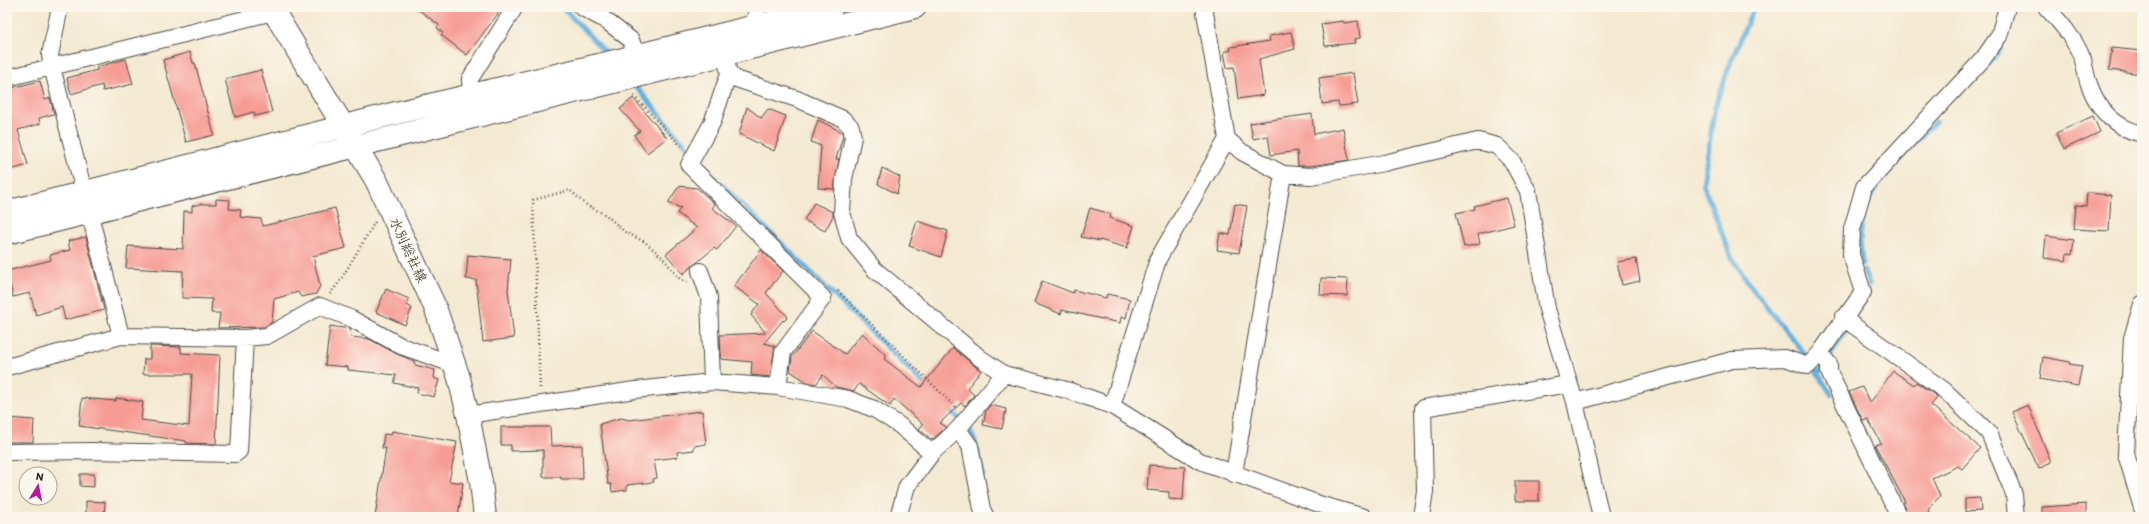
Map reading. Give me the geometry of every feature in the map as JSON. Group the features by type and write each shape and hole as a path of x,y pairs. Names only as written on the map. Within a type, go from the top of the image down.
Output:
{"street":[{"path":"60,7 50,55 52,67 121,336"},
{"path":"471,95 470,79 515,7"},
{"path":"581,7 600,12 631,40 628,72"},
{"path":"778,388 783,352 822,298 689,165 712,123 725,54 756,17 832,7"},
{"path":"7,233 87,202 343,126 471,95 628,72 725,54 915,7"},
{"path":"1204,7 1227,139 1242,152 1283,174 1311,176 1384,163 1478,141 1497,146 1512,161 1528,191 1547,309 1575,402 1601,517"},
{"path":"1575,402 1732,360 1785,358 1808,366 1819,359 1843,318 1863,292 1851,255 1852,229 1864,187 1983,60 1998,36 2007,7"},
{"path":"2046,7 2065,27 2076,46 2082,60 2089,85 2101,111 2129,131 2142,134"},
{"path":"7,78 272,10"},
{"name":"水別総社線","path":"272,10 376,180 435,307 455,365 468,415 481,482 485,517"},
{"path":"725,54 736,79 797,99 843,119 851,127 853,137 844,179 842,212 849,238 874,269 980,358 1004,374 1070,391 1112,406 1200,461 1322,506 1364,517"},
{"path":"7,212 87,202 356,146 628,72"},
{"path":"1112,406 1158,259 1227,139"},
{"path":"1234,474 1283,174"},
{"path":"700,272 709,297 712,382"},
{"path":"2142,304 2132,338 2126,454 2142,508"},
{"path":"7,367 121,336 245,338 267,336 320,306 352,319 401,346 455,365"},
{"path":"1843,318 1944,390 1990,433 2014,494 2016,517"},
{"path":"7,452 92,451 234,454 239,450 245,338"},
{"path":"1819,359 1830,372 1899,517"},
{"path":"898,517 907,486 932,453 962,424 1004,374"},
{"path":"468,415 635,390 712,382 778,388 848,399 874,409 899,425 932,453"},
{"path":"1421,517 1425,491 1423,408 1569,384"},
{"path":"962,424 970,446 982,509 986,517"}],"path":[{"path":"628,72 695,156"},
{"path":"541,404 533,200 570,190 585,204 606,214 625,232 645,242 663,258 679,278 709,297"},
{"path":"320,306 340,281 378,216"}],"building":[{"path":"415,7 503,7 467,55 441,35 443,33 437,28 439,25"},
{"path":"1343,21 1344,23 1358,21 1360,38 1354,39 1355,43 1325,46 1321,24"},
{"path":"1291,32 1295,49 1259,59 1264,95 1238,99 1234,67 1227,68 1224,52 1231,50 1230,47 1270,41 1269,36"},
{"path":"2112,48 2142,51 2142,74 2109,70"},
{"path":"190,52 193,63 195,63 214,135 186,142 163,60"},
{"path":"126,59 133,84 103,91 102,85 71,94 67,78 97,70 97,67"},
{"path":"261,70 272,112 255,116 254,112 235,117 225,79"},
{"path":"1353,73 1358,104 1339,106 1338,102 1322,104 1319,78"},
{"path":"40,81 45,100 50,98 54,114 39,118 40,124 18,130 28,165 7,171 7,89"},
{"path":"633,98 667,138 647,153 634,135 640,131 620,109"},
{"path":"747,107 761,118 768,109 786,116 774,151 739,134"},
{"path":"1312,114 1314,134 1343,128 1349,160 1310,166 1298,166 1297,151 1271,155 1268,136 1253,139 1250,123"},
{"path":"2093,116 2100,132 2064,149 2056,133"},
{"path":"818,120 842,132 843,136 836,159 839,159 834,189 818,188 821,146 811,142"},
{"path":"882,168 900,177 897,194 878,184"},
{"path":"679,186 697,188 715,204 712,208 736,226 717,250 714,248 683,274 666,254 697,228 677,213 681,208 668,203"},
{"path":"2087,193 2111,195 2109,231 2074,229 2076,205 2086,206"},
{"path":"1507,198 1514,225 1478,234 1480,244 1464,247 1456,213 1475,209 1474,206"},
{"path":"216,199 230,200 229,209 241,210 240,217 261,219 263,226 335,208 346,248 313,256 320,286 316,294 301,297 298,292 274,299 272,322 264,327 218,328 220,313 211,313 212,299 182,298 183,271 126,268 128,246 183,249 184,211 192,212 192,206 200,204 216,204"},
{"path":"814,203 833,212 833,216 825,231 804,220"},
{"path":"1235,204 1247,206 1239,253 1217,250 1220,233 1230,235"},
{"path":"1090,208 1111,214 1110,218 1134,226 1127,248 1100,240 1081,237"},
{"path":"917,221 948,231 941,257 909,246"},
{"path":"2046,236 2074,240 2072,255 2067,254 2066,261 2044,258"},
{"path":"86,237 104,310 65,320 62,307 36,315 30,293 13,297 7,271 51,260 50,255 70,250 68,241"},
{"path":"761,250 783,271 766,293 788,317 784,321 783,320 764,343 775,346 770,377 751,375 752,362 721,359 720,335 766,333 751,315 759,304 734,286"},
{"path":"468,255 511,259 508,290 514,338 483,342 476,280 466,279"},
{"path":"1636,259 1640,281 1622,285 1617,262"},
{"path":"1321,278 1348,279 1347,296 1320,295"},
{"path":"1042,281 1073,293 1074,290 1106,298 1107,294 1130,299 1126,318 1121,317 1120,323 1062,310 1061,314 1034,303"},
{"path":"386,289 409,299 407,305 412,308 405,325 376,312"},
{"path":"330,326 350,329 351,337 369,339 414,361 415,365 435,370 434,378 439,380 434,397 417,393 418,388 394,383 396,375 348,370 348,367 325,365"},
{"path":"812,331 845,354 862,333 887,356 884,359 921,387 953,348 981,371 967,388 974,395 965,406 961,403 940,423 947,427 932,440 919,429 923,424 894,399 890,406 859,384 854,391 836,387 823,375 816,384 807,382 790,371 792,357"},
{"path":"150,346 181,347 181,353 220,355 216,444 186,443 186,441 79,426 82,398 116,401 116,398 143,402 141,420 189,426 192,374 143,374 144,359 150,359"},
{"path":"2043,357 2082,366 2078,386 2040,379"},
{"path":"1893,371 1914,385 1916,382 1938,397 1931,405 1980,448 1962,469 1958,466 1932,478 1940,496 1928,510 1932,517 1908,517 1903,503 1905,502 1875,445 1881,443 1868,419 1863,421 1849,392 1862,387 1870,403"},
{"path":"990,405 1006,409 1002,429 983,425 986,410"},
{"path":"2028,405 2051,462 2039,469 2012,412"},
{"path":"702,411 706,444 694,446 694,450 677,452 678,457 654,460 657,478 653,479 654,482 627,485 627,490 612,492 611,484 608,484 600,424 621,418 629,420"},
{"path":"7,418 34,420 33,442 7,442"},
{"path":"501,427 550,427 551,446 582,445 583,479 543,477 543,450 511,451 511,445 501,445"},
{"path":"392,431 457,442 449,481 463,483 458,517 375,517 386,448 382,448 384,434 391,435"},
{"path":"1149,465 1185,467 1183,500 1169,499 1169,492 1147,490"},
{"path":"80,474 94,474 94,487 80,486"},
{"path":"1515,481 1539,481 1539,501 1515,501"},
{"path":"1980,498 1981,511 1965,512 1965,499"},
{"path":"86,501 105,502 104,517 86,517"},
{"path":"2086,504 2086,517 2042,517 2042,507"}],"waterway":[{"path":"562,7 610,57"},
{"path":"1754,7 1730,64 1715,107 1703,184 1731,257 1755,292 1807,357 1831,394"},
{"path":"1988,64 2001,50"},
{"path":"632,82 707,170 928,388"},
{"path":"1867,205 1888,172 1935,122"},
{"path":"1862,218 1860,240 1862,264"},
{"path":"1864,271 1869,285"},
{"path":"1818,374 1845,333"},
{"path":"948,408 969,428 976,444"},
{"path":"978,451 983,475"}]}
